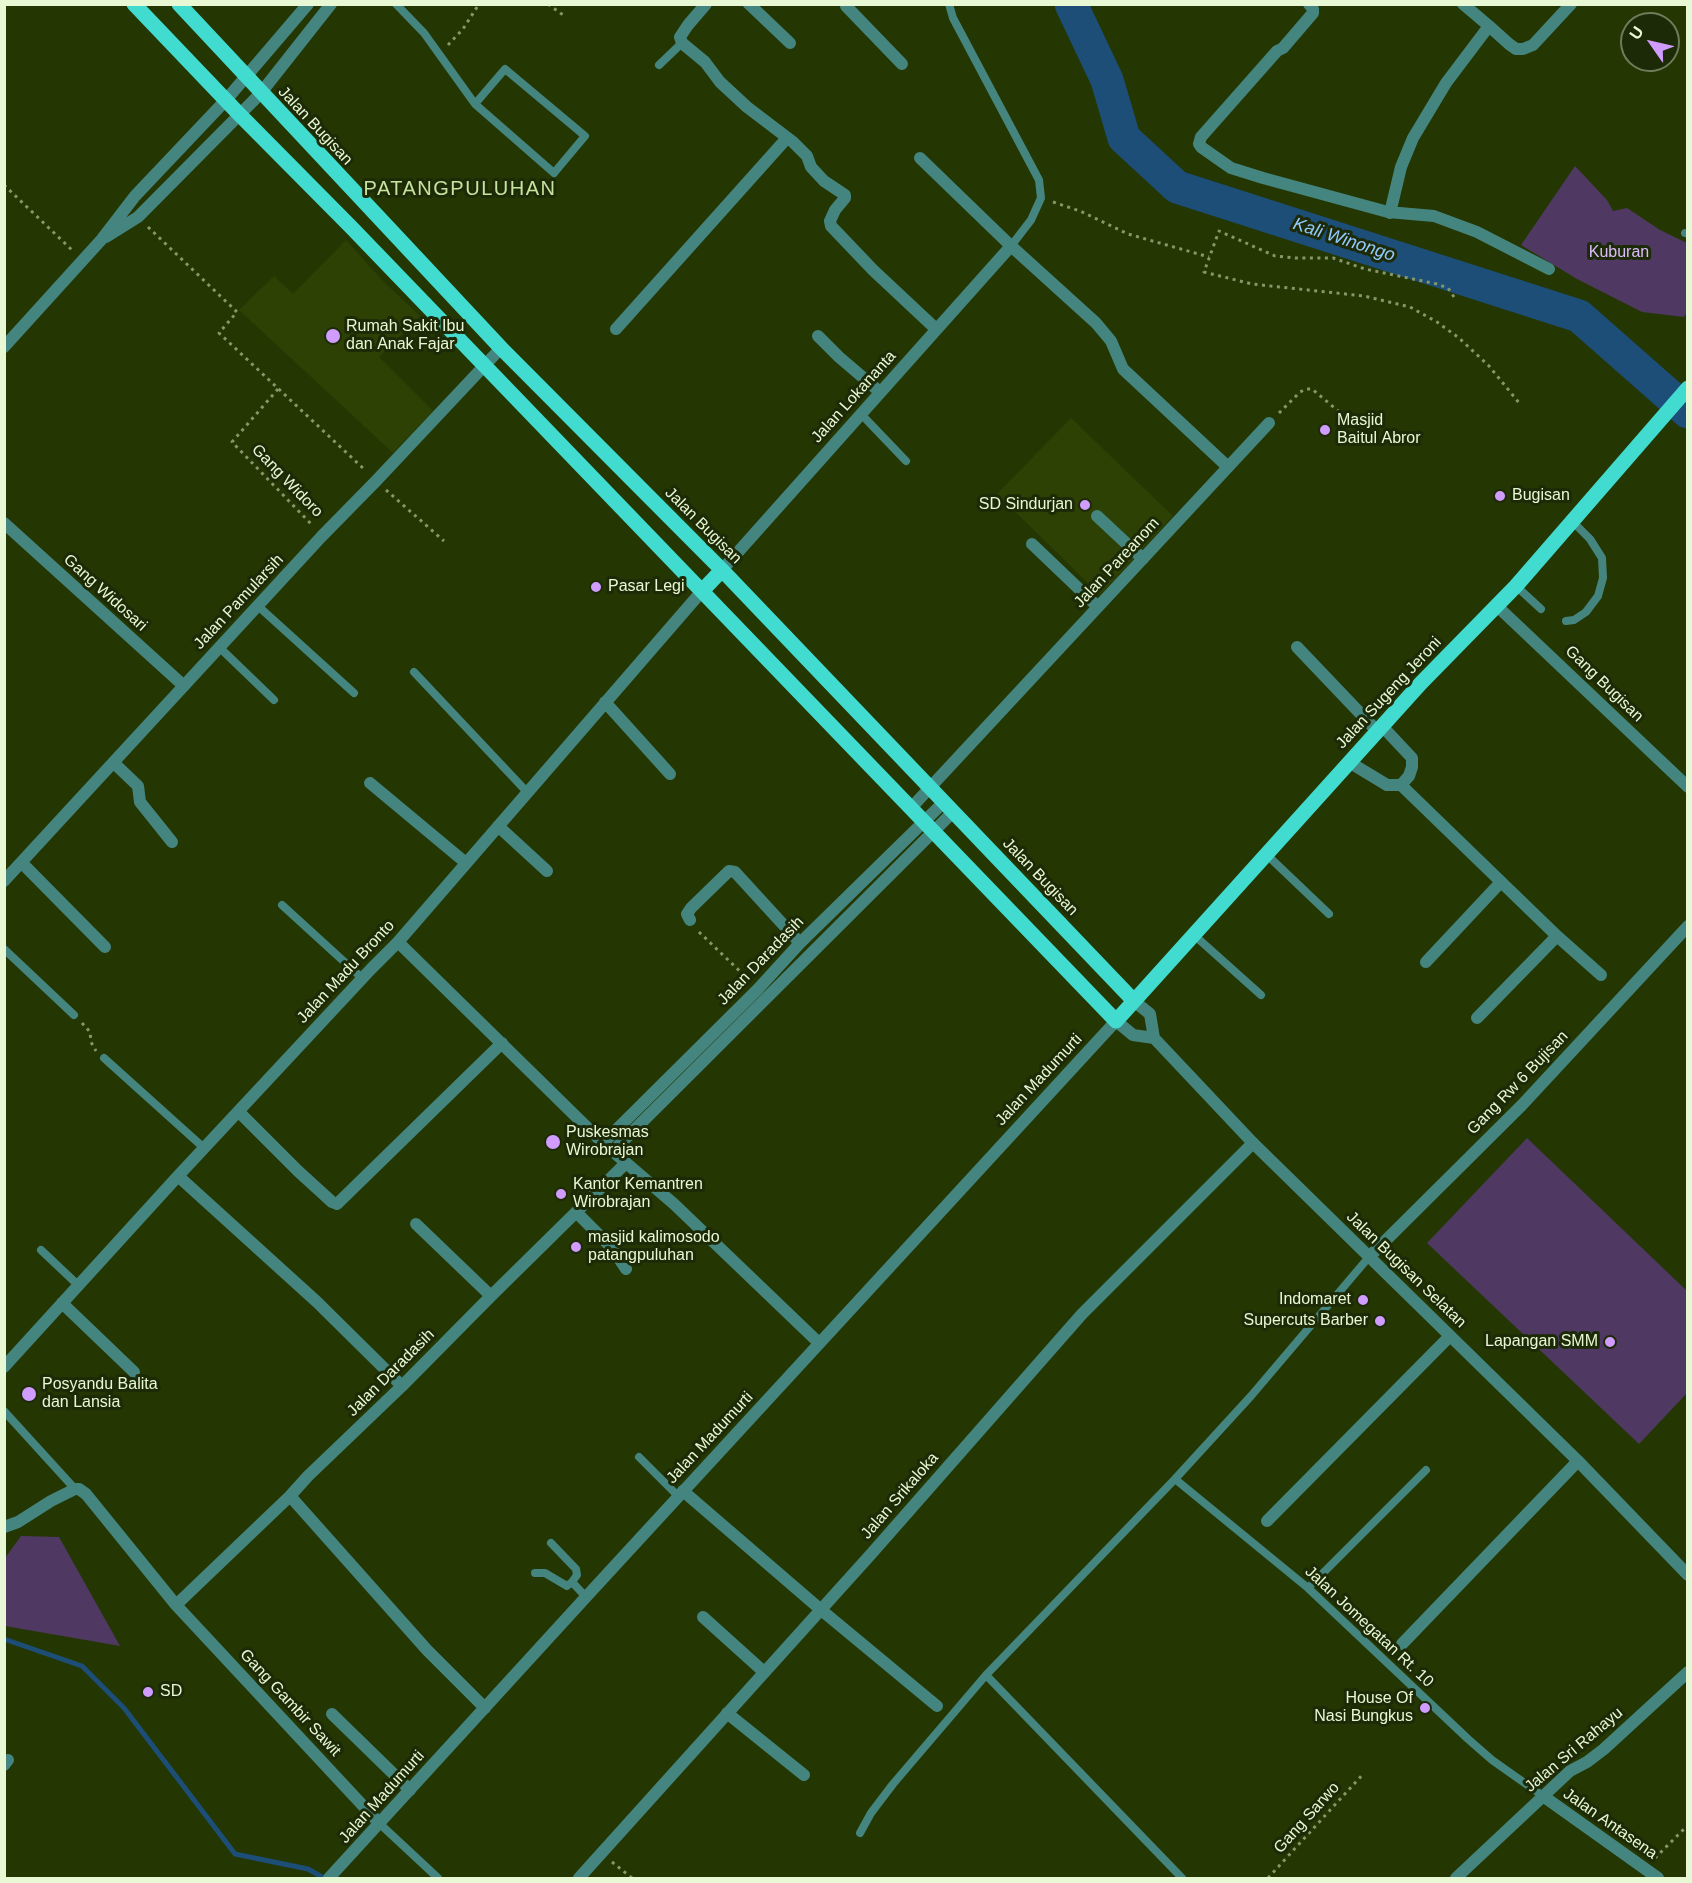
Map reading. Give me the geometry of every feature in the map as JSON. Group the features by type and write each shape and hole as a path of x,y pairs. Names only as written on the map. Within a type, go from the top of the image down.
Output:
{"main road":[{"path":"134,4 1116,1021"},
{"name":"Jalan Bugisan","path":"179,4 247,76 260,94 501,348 722,570 1134,1001"},
{"name":"Jalan Sugeng Jeroni","path":"1116,1021 1379,728 1516,586 1688,387"},
{"path":"702,591 722,570"}],"street":[{"path":"4,347 102,239 135,196 226,100 308,4"},
{"path":"102,239 138,217 260,94 331,4"},
{"path":"706,4 680,37 682,43 705,62 720,82 747,107 807,156 811,166 824,181 844,195 845,198 830,221 831,226 873,270 936,329"},
{"path":"749,4 790,43"},
{"path":"1309,4 1313,13 1201,137 1199,144 1231,168 1390,213 1434,216 1476,232 1549,269"},
{"path":"1463,4 1516,49 1533,45 1571,4"},
{"path":"846,5 902,64"},
{"path":"1390,213 1401,167 1413,138 1446,83 1489,26"},
{"path":"616,329 787,138"},
{"path":"920,158 1011,246 1096,323 1111,341 1123,369 1228,468"},
{"name":"Jalan Lokananta","path":"722,570 1011,246"},
{"path":"818,336 880,392"},
{"name":"Jalan Pamularsih","path":"4,881 115,764 322,536 501,348"},
{"name":"Jalan Pareanom","path":"911,808 1269,423"},
{"path":"1097,516 1143,559"},
{"name":"Gang Widosari","path":"4,523 184,686"},
{"path":"1032,544 1098,607"},
{"name":"Jalan Madu Bronto","path":"4,1367 178,1176 398,942 702,591"},
{"name":"Gang Bugisan","path":"1497,606 1688,787"},
{"path":"1297,647 1412,758 1412,767 1409,776 1401,784 1387,785 1349,762"},
{"path":"605,702 670,774"},
{"path":"115,764 138,786 140,802 172,842"},
{"path":"370,783 466,863"},
{"path":"1401,784 1557,936 1601,975"},
{"name":"Jalan Daradasih","path":"608,1147 800,944 948,807"},
{"path":"498,826 547,871"},
{"name":"Jalan Daradasih","path":"608,1147 928,826"},
{"path":"22,863 105,947"},
{"path":"690,921 687,914 691,908 729,872 735,872 800,944"},
{"path":"1426,962 1501,882"},
{"name":"Gang Rw 6 Bujisan","path":"1369,1257 1522,1105 1688,926"},
{"path":"1477,1018 1557,936"},
{"path":"398,942 608,1147 674,1204 819,1344"},
{"name":"Jalan Bugisan Selatan","path":"1134,1001 1150,1014 1154,1038 1253,1143 1578,1461 1688,1575"},
{"name":"Jalan Bugisan Selatan","path":"1116,1021 1133,1035 1154,1038"},
{"name":"Jalan Madumurti","path":"329,1878 1116,1021"},
{"path":"239,1112 297,1171 337,1204 502,1043"},
{"name":"Jalan Srikaloka","path":"579,1878 872,1553 1082,1314 1253,1143"},
{"name":"Jalan Daradasih","path":"176,1605 402,1386 626,1163"},
{"path":"178,1176 317,1302 402,1386"},
{"path":"576,1212 612,1248 626,1269"},
{"path":"416,1224 491,1296"},
{"path":"62,1303 134,1372"},
{"path":"1267,1521 1450,1336"},
{"path":"1402,1644 1578,1461"},
{"path":"4,1527 18,1522 75,1489"},
{"name":"Gang Gambir Sawit","path":"75,1489 87,1494 176,1605 380,1824"},
{"path":"681,1493 937,1706"},
{"path":"290,1496 427,1650 485,1708"},
{"path":"702,1617 764,1672"},
{"name":"Jalan Sri Rahayu","path":"1456,1878 1570,1771 1604,1749 1688,1672"},
{"path":"727,1713 804,1775"},
{"path":"332,1714 410,1790"},
{"name":"Jalan Antasena","path":"1543,1796 1658,1878"}],"lane":[{"path":"396,4 424,33 475,104 554,173 585,135 505,69 475,104"},
{"path":"949,4 953,18 1039,180 1041,198 1030,220 1011,246"},
{"path":"659,65 682,43"},
{"path":"861,414 906,461"},
{"path":"1566,621 1574,620 1586,612 1598,596 1603,578 1602,558 1590,539 1571,520"},
{"path":"1516,586 1541,609"},
{"path":"258,606 354,693"},
{"path":"219,647 274,700"},
{"path":"414,672 527,792"},
{"path":"1266,854 1329,914"},
{"path":"282,905 362,978"},
{"path":"1194,936 1261,995"},
{"path":"4,949 74,1015"},
{"path":"104,1058 204,1148"},
{"path":"41,1250 78,1285"},
{"path":"860,1833 871,1813 893,1784 986,1675 1175,1479 1251,1395 1369,1257"},
{"path":"4,1411 75,1489"},
{"path":"639,1457 681,1493"},
{"path":"1308,1588 1426,1470"},
{"name":"Jalan Jomegatan Rt. 10","path":"1175,1479 1308,1588 1492,1760 1543,1796"},
{"path":"536,1573 545,1573 567,1587 577,1575 576,1569 551,1543"},
{"path":"572,1582 586,1597"},
{"path":"986,1675 1182,1878"},
{"path":"380,1824 438,1878"}],"path":[{"path":"440,56 463,29 479,4"},
{"path":"548,4 562,15"},
{"path":"4,185 83,260"},
{"path":"1041,198 1080,211 1128,234 1209,257"},
{"path":"138,217 237,312 219,333 376,481 444,541"},
{"path":"1454,297 1448,288 1437,284 1365,269 1333,258 1275,256 1219,231 1204,272 1252,284 1364,296 1410,307 1459,338 1489,366 1520,404"},
{"name":"Gang Widoro","path":"279,389 232,442 322,536"},
{"path":"1269,423 1300,392 1312,389 1355,425"},
{"path":"690,921 758,989"},
{"path":"74,1015 90,1032 93,1049 104,1058"},
{"name":"Gang Sarwo","path":"1268,1878 1364,1773"},
{"path":"1645,1868 1688,1825"},
{"path":"602,1853 632,1878"}],"shaded area":[{"name":"Rumah Sakit Ibu dan Anak Fajar","path":"346,240 382,280 420,316 379,357 433,411 393,453 239,310 274,276 293,294"},
{"name":"SD Sindurjan","path":"1071,418 1173,516 1100,595 997,494"}],"green space":[{"name":"Kuburan","path":"1575,166 1607,200 1613,211 1627,208 1660,230 1687,243 1687,312 1684,317 1642,312 1577,279 1521,245"},
{"name":"Lapangan SMM","path":"1527,1138 1687,1291 1687,1393 1639,1444 1427,1243"},
{"path":"21,1536 59,1537 120,1646 5,1626 5,1558"}],"waterway":[{"name":"Kali Winongo","path":"1071,4 1107,80 1124,138 1177,187 1579,316 1688,412"},
{"path":"4,1639 82,1666 124,1708 235,1854 308,1869 324,1878"}],"place":[{"name":"Rumah Sakit Ibu dan Anak Fajar","path":"333,336"},
{"name":"Masjid Baitul Abror","path":"1325,430"},
{"name":"Bugisan","path":"1500,496"},
{"name":"SD Sindurjan","path":"1085,505"},
{"name":"Pasar Legi","path":"596,587"},
{"name":"Puskesmas Wirobrajan","path":"553,1142"},
{"name":"Kantor Kemantren Wirobrajan","path":"561,1194"},
{"name":"masjid kalimosodo patangpuluhan","path":"576,1247"},
{"name":"Indomaret","path":"1363,1300"},
{"name":"Supercuts Barber","path":"1380,1321"},
{"name":"Lapangan SMM","path":"1610,1342"},
{"name":"Posyandu Balita dan Lansia","path":"29,1394"},
{"name":"SD","path":"148,1692"},
{"name":"House Of Nasi Bungkus","path":"1425,1708"}],"district":[{"name":"PATANGPULUHAN","path":"460,189"}]}
